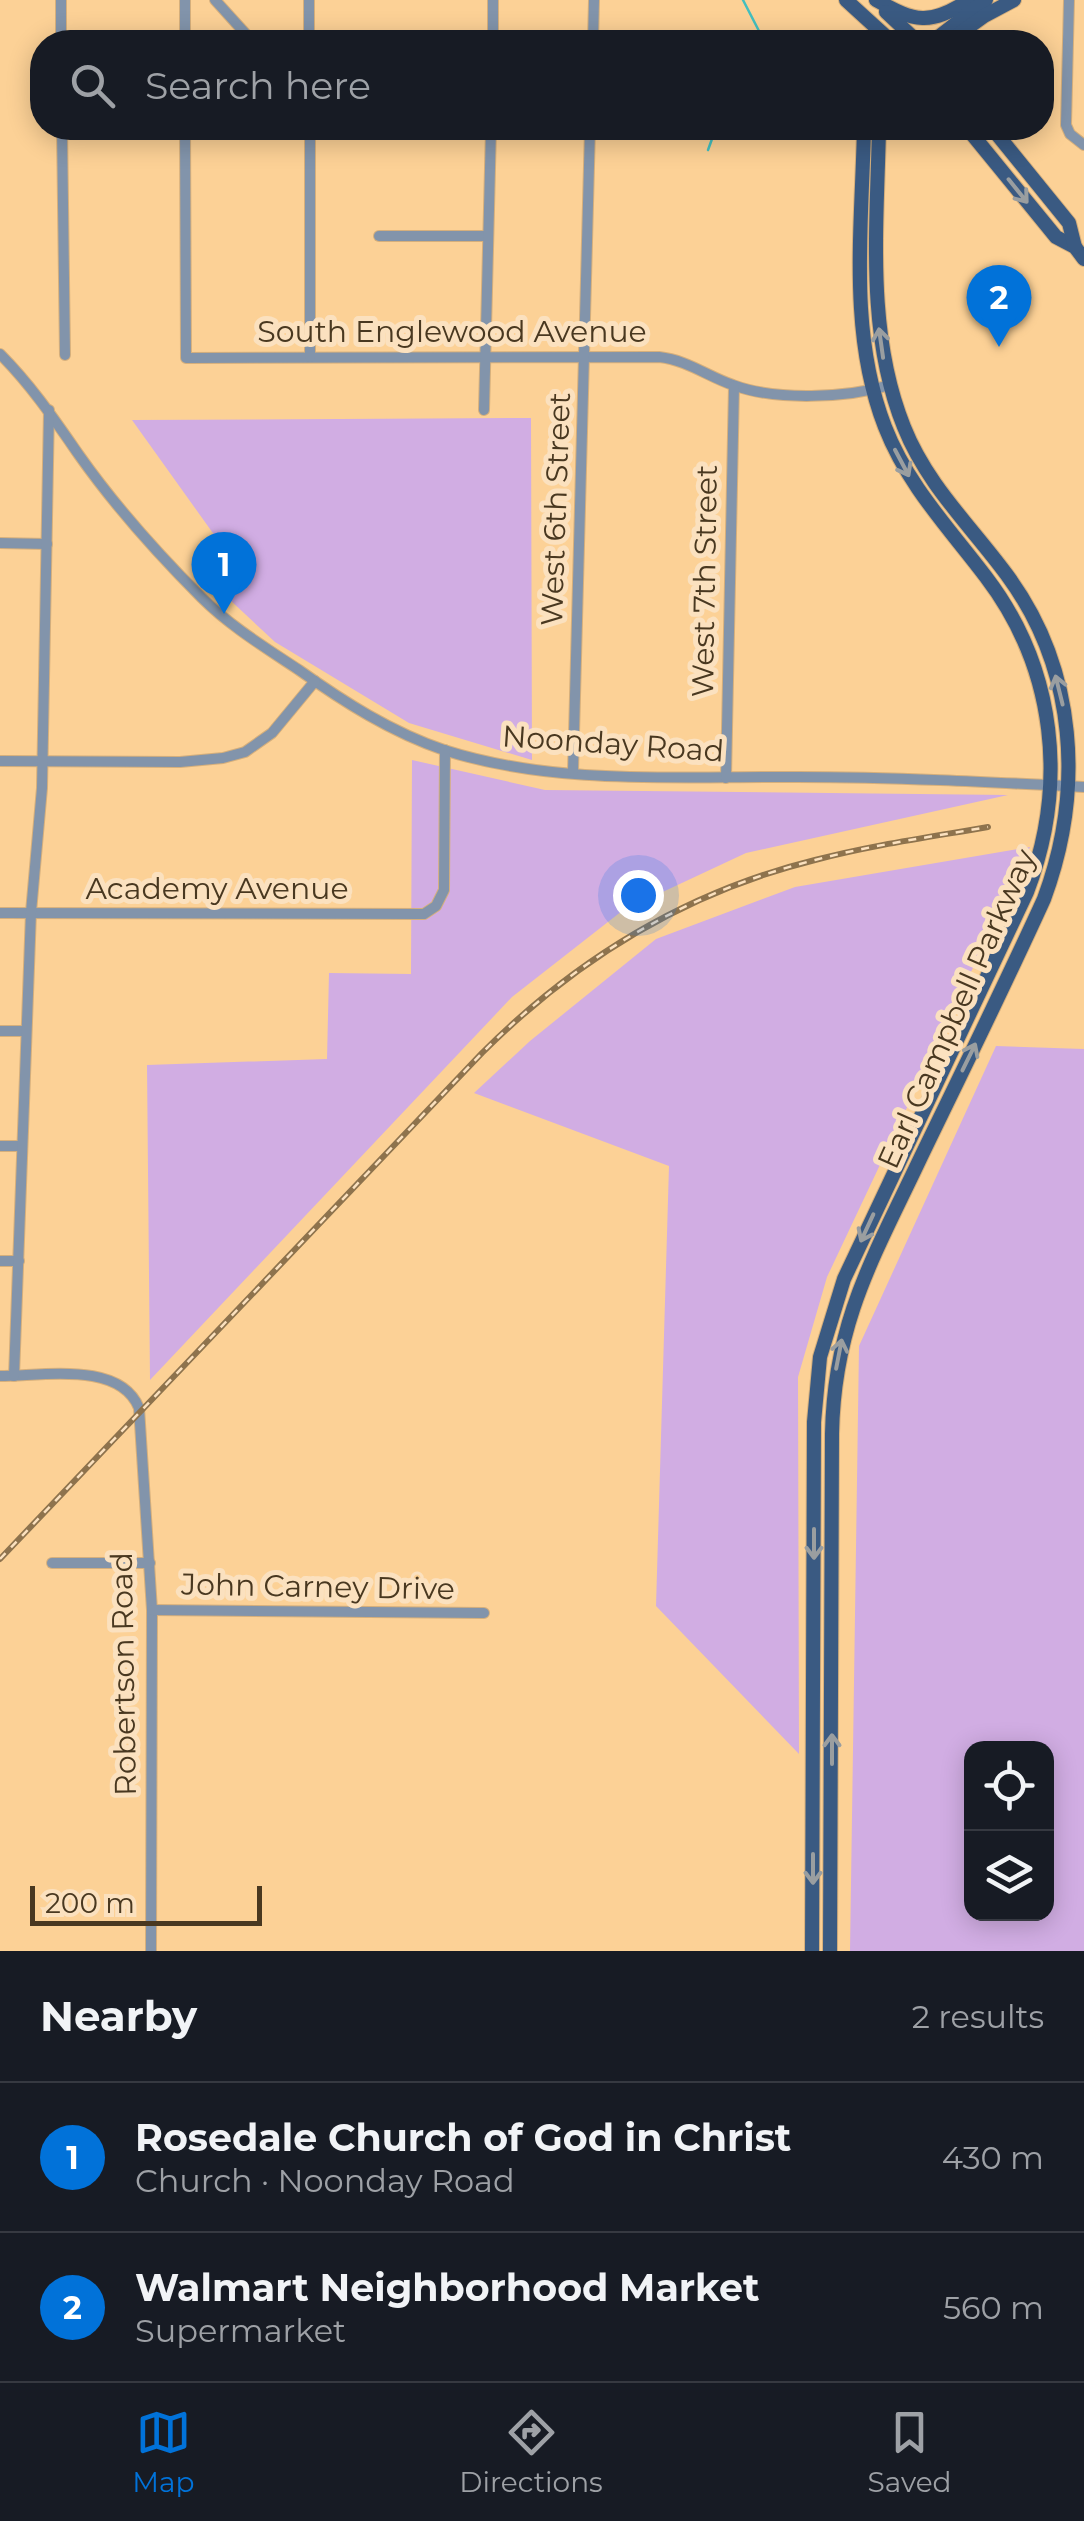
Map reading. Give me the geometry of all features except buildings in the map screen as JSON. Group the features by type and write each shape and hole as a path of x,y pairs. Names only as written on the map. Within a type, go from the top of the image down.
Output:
{"main road":[{"path":"874,0 912,18 930,19 968,0"},
{"path":"874,0 905,30"},
{"path":"947,30 986,0"},
{"path":"970,30 1014,0"},
{"path":"852,4 870,30"},
{"path":"852,4 879,30"},
{"name":"Earl Campbell Parkway","path":"830,1951 832,1396 842,1339 858,1291 1044,899 1077,786 1051,661 1023,598 930,478 908,436 890,386 881,346 878,223 865,140"},
{"name":"Earl Campbell Parkway","path":"812,1951 815,1394 824,1338 844,1279 1027,892 1042,849 1052,785 1048,719 1036,671 1012,617 982,572 918,492 891,442 872,391 863,343 861,244 878,140"},
{"path":"977,140 1056,237 1080,253"},
{"path":"1002,140 1069,223 1080,253"},
{"path":"862,224 878,223"},
{"path":"861,244 878,245"},
{"path":"860,299 878,299"},
{"path":"982,572 995,560"},
{"path":"815,1394 832,1396"}],"street":[{"path":"61,0 61,30"},
{"path":"185,0 185,30"},
{"path":"215,0 242,30"},
{"path":"309,0 309,30"},
{"path":"493,0 493,30"},
{"path":"593,30 594,0"},
{"path":"1069,0 1066,125 1084,146"},
{"path":"62,140 65,355"},
{"name":"South Englewood Avenue","path":"185,140 186,358 586,356 675,360 734,386 767,393 848,395 890,386"},
{"path":"310,140 310,357"},
{"path":"484,410 491,140"},
{"name":"West 6th Street","path":"574,772 590,140"},
{"path":"380,236 488,236"},
{"name":"Noonday Road","path":"0,354 49,409 80,456 169,565 235,626 376,720 445,750 533,770 1077,786"},
{"name":"West 7th Street","path":"726,778 734,386"},
{"path":"0,1376 14,1376 30,912 43,760 49,409"},
{"path":"0,543 47,544"},
{"path":"0,760 201,761 246,752 288,717 315,682"},
{"name":"Academy Avenue","path":"0,912 416,915 432,910 444,890 446,868 445,750"},
{"path":"0,1031 25,1031"},
{"path":"0,1146 21,1146"},
{"path":"0,1260 19,1261"},
{"name":"Robertson Road","path":"14,1376 104,1377 122,1384 134,1397 140,1412 152,1610 151,1951"},
{"path":"52,1563 150,1563"},
{"name":"John Carney Drive","path":"152,1610 484,1613"}],"shaded area":[{"path":"531,418 532,760 409,723 275,642 199,571 225,550 132,420"},
{"path":"412,760 545,790 1008,795 746,853 622,911 512,997 150,1380 147,1065 327,1059 329,973 411,974"},
{"path":"1030,847 827,1277 798,1377 799,1754 656,1606 669,1166 474,1093 530,1041 656,939 795,887"},
{"path":"996,1046 1084,1049 1084,1951 850,1951 859,1346"}],"waterway":[{"path":"743,0 758,30"},
{"path":"708,150 712,140"}],"railway":[{"path":"0,1559 482,1053 518,1019 595,959 678,910 768,874 836,855 988,827"}],"place":[{"name":"Walmart Neighborhood Market","path":"999,347"},
{"name":"Rosedale Church of God in Christ","path":"224,614"}]}
